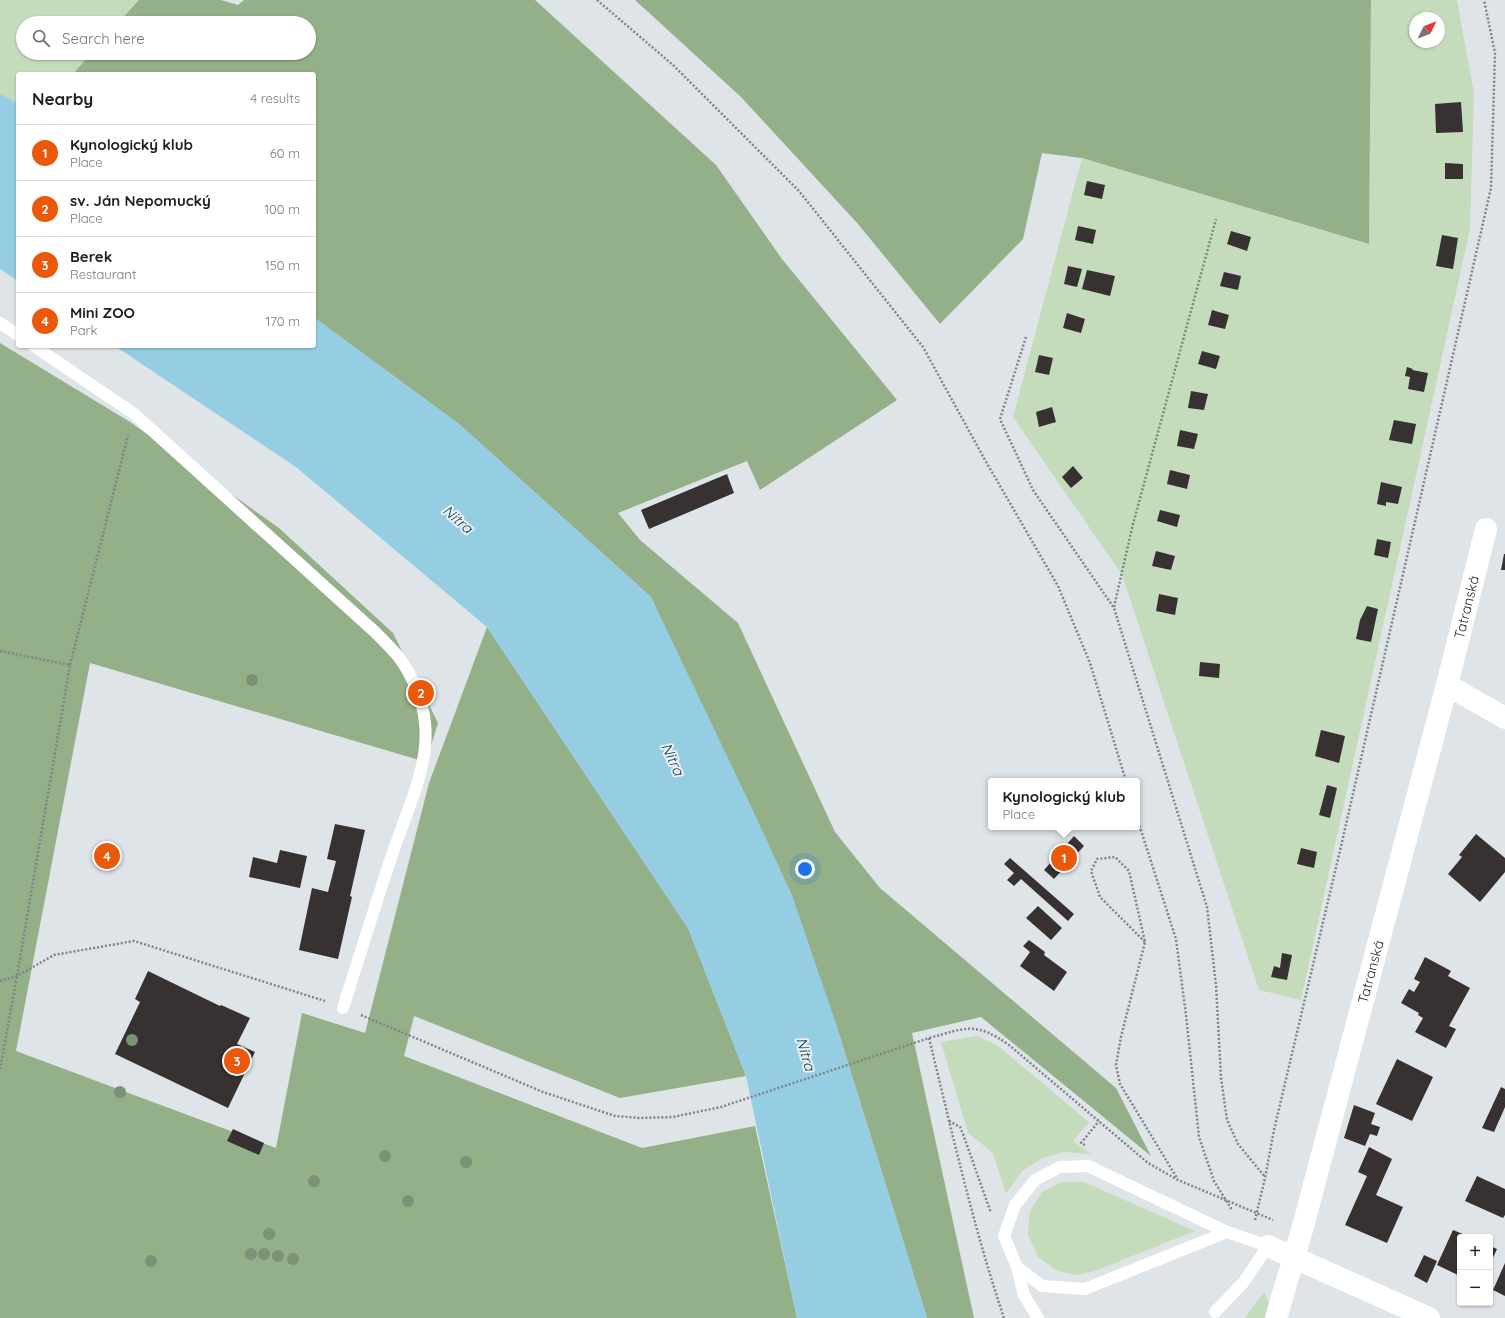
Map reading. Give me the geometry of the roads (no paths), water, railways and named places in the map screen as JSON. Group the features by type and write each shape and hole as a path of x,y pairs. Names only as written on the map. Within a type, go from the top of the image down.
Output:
{"street":[{"name":"Tatranská","path":"1276,1318 1302,1230 1486,529"},
{"path":"1446,685 1505,718"},
{"path":"1259,1243 1429,1318"}],"lane":[{"path":"0,323 16,334"},
{"path":"37,348 133,413 375,632 398,656 410,676 421,702 425,724 424,753 415,792 393,853 343,1008"},
{"path":"1038,1318 1024,1295 1018,1267 1004,1236 1015,1205 1035,1180 1060,1167 1088,1166 1227,1232 1259,1243 1243,1283 1215,1312"},
{"path":"1018,1267 1042,1286 1085,1290 1227,1232"}],"water":[{"path":"0,94 16,102 16,280 0,269"},
{"name":"Nitra","path":"316,318 459,424 651,597 792,895 835,1021 927,1318 797,1318 746,1076 688,928 487,627 296,467 118,348 316,348"}],"place":[{"name":"sv. Ján Nepomucký","path":"421,693"},
{"name":"Mini ZOO","path":"107,856"},
{"name":"Kynologický klub","path":"1064,858"},
{"name":"Berek","path":"237,1061"}]}
